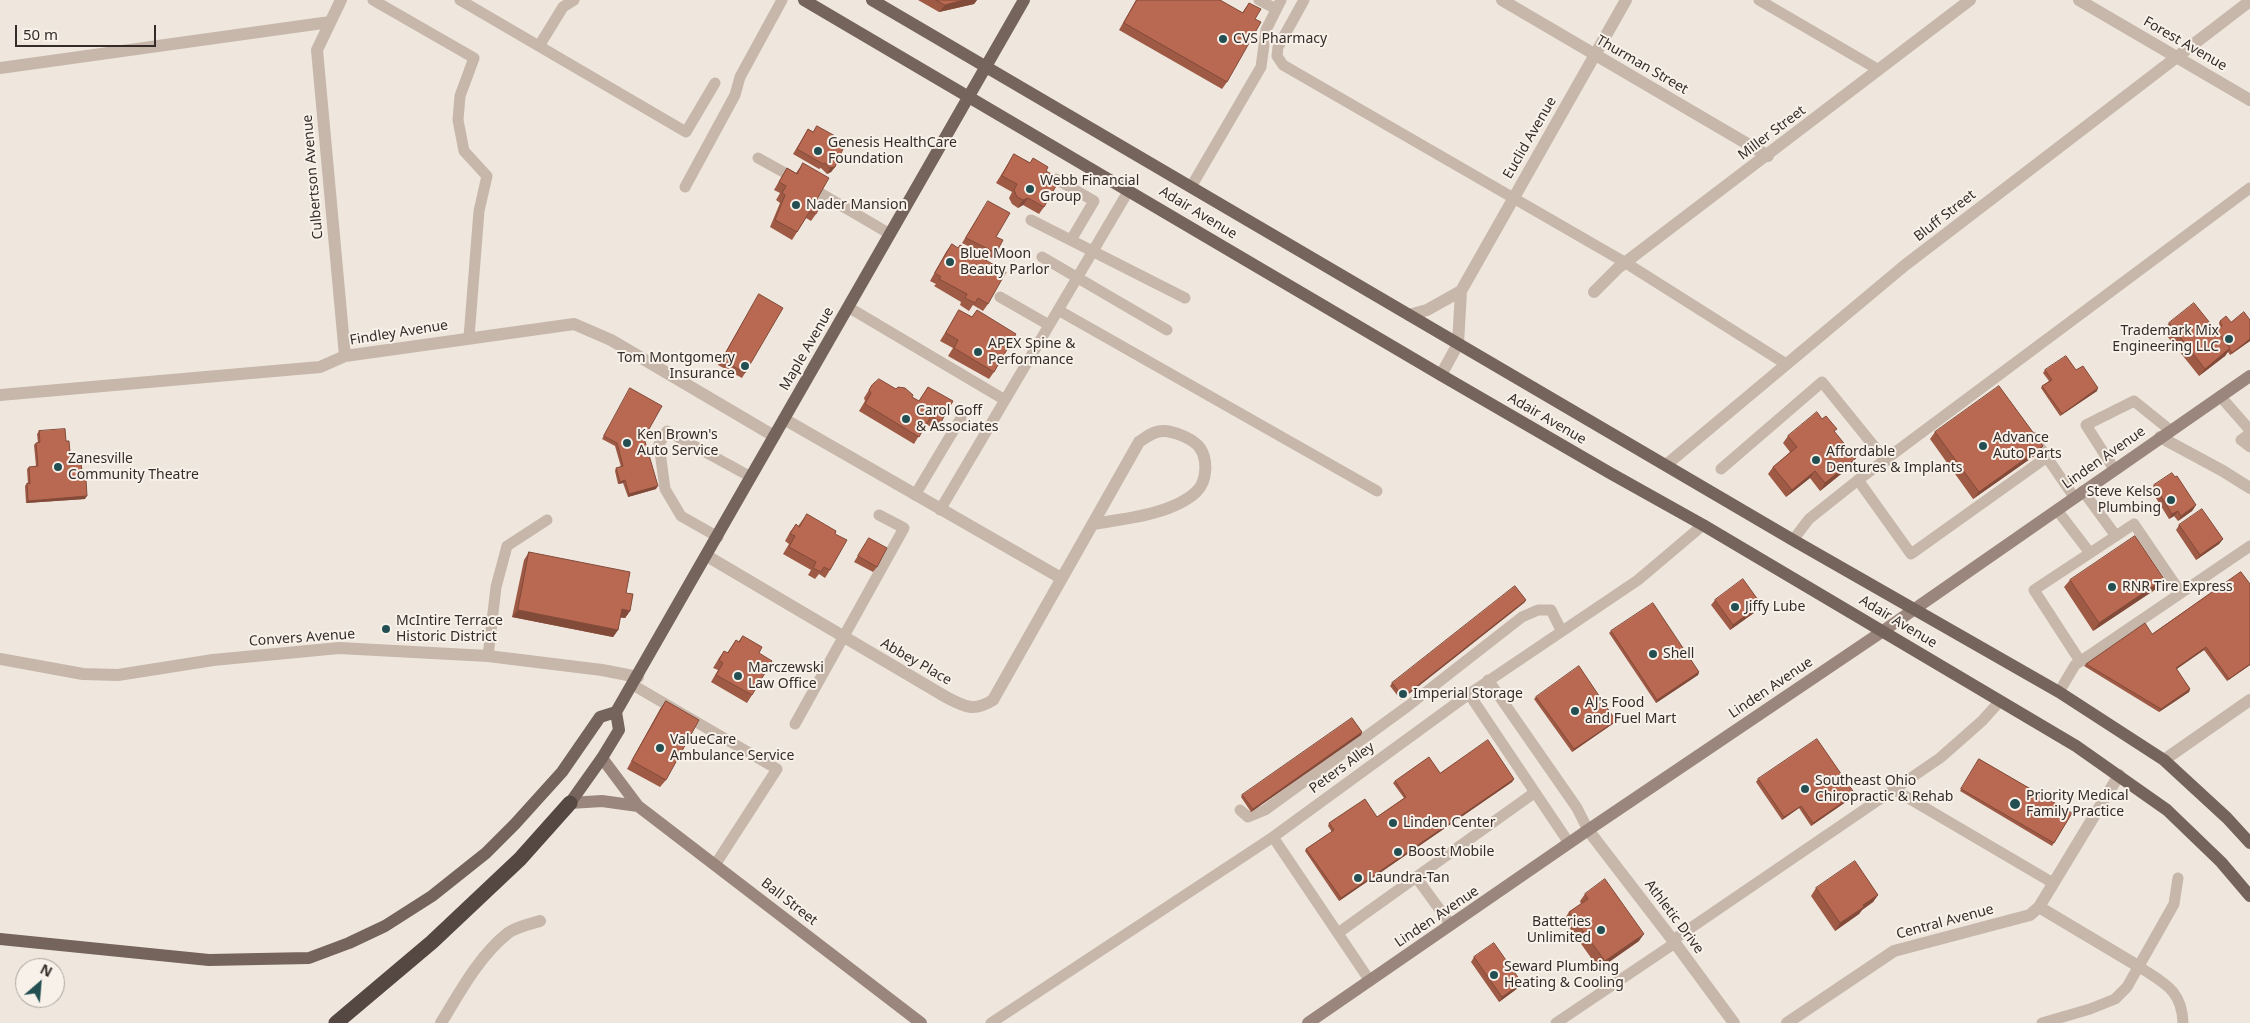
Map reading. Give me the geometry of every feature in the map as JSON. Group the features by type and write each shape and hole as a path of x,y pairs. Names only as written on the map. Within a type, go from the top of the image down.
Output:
{"highway":[{"path":"336,1023 432,942 520,859 570,803"}],"main road":[{"name":"Adair Avenue","path":"804,0 1440,375 1703,525 2076,746 2167,810 2221,862 2250,896"},
{"name":"Adair Avenue","path":"872,0 1793,540 2059,692 2164,760 2227,818 2250,843"},
{"name":"Maple Avenue","path":"616,712 1024,0"},
{"path":"0,939 209,960 309,958 349,944 385,926 432,896 486,853 516,824 562,772 600,717 616,712 619,730 570,803"}],"street":[{"name":"Culbertson Avenue","path":"342,0 317,50 346,356"},
{"name":"Thurman Street","path":"1502,0 1768,156"},
{"name":"Euclid Avenue","path":"1440,375 1458,344 1461,291 1626,0"},
{"name":"Miller Street","path":"1594,292 1626,263 1970,0"},
{"name":"Forest Avenue","path":"2079,0 2250,100"},
{"name":"Bluff Street","path":"1666,465 1904,266 2250,1"},
{"path":"0,68 330,22"},
{"path":"1409,315 1427,310 1461,291"},
{"name":"Findley Avenue","path":"0,395 320,367 346,356 574,324 611,340 774,436"},
{"name":"Linden Avenue","path":"1308,1023 1588,830 1883,631 2250,376"},
{"path":"784,419 1061,578"},
{"name":"Abbey Place","path":"707,556 966,707 983,707 994,700 1139,442 1150,434 1164,431 1183,436 1200,448 1204,459 1206,476 1198,490 1182,501 1148,514 1093,524"},
{"path":"2165,434 2250,488"},
{"name":"Convers Avenue","path":"0,659 83,674 118,675 213,660 339,648 488,656 635,681"},
{"path":"2164,760 2250,700"},
{"name":"Ball Street","path":"602,758 638,806 921,1023"},
{"path":"2119,775 2039,907 2138,966"},
{"name":"Ball Street","path":"570,803 602,801 638,806"},
{"name":"Athletic Drive","path":"1588,830 1674,941 1734,1023"},
{"name":"Central Avenue","path":"1787,1023 1894,951 2030,915 2039,907"},
{"path":"441,1023 464,985 490,950 509,932 540,921"}],"lane":[{"path":"373,0 474,58 460,96 458,120 464,152 486,176 479,211 469,338"},
{"path":"460,0 686,132 715,83"},
{"path":"539,46 564,7 574,0"},
{"path":"685,187 735,95 740,77 782,0"},
{"path":"1191,187 1261,67 1266,30 1279,5 1259,0"},
{"path":"1304,0 1278,47 1277,56 1283,65 1626,263 1786,364"},
{"path":"1759,0 1879,70"},
{"path":"1253,22 1266,30"},
{"path":"758,158 794,178"},
{"path":"1056,180 1094,201 1071,240"},
{"path":"1793,540 1809,519 1858,480 1996,383 2250,188"},
{"path":"940,510 1129,190"},
{"path":"820,194 890,234"},
{"path":"1031,220 1185,298"},
{"path":"1042,257 1167,330"},
{"path":"1000,297 1049,325"},
{"path":"848,307 1005,400"},
{"path":"1058,310 1377,491"},
{"path":"1721,469 1822,382 1886,461"},
{"path":"2220,396 2250,432 2241,440 2250,448"},
{"path":"2114,469 2086,425 2134,401 2165,434"},
{"path":"915,495 960,418"},
{"path":"2026,426 2047,457 2116,536"},
{"path":"718,537 681,516 665,489 659,444 668,431 751,477"},
{"path":"1858,480 1911,554 2047,457"},
{"path":"2057,510 2090,553"},
{"path":"795,724 904,528 879,515"},
{"path":"488,656 496,587 507,546 547,520"},
{"path":"2080,661 2034,590 2134,524 2180,593"},
{"name":"Peters Alley","path":"991,1023 1273,837 1488,680 1638,580 1703,525"},
{"path":"2059,692 2075,665 2080,661 2250,546"},
{"path":"1240,810 1248,817 1265,810 1408,706 1522,617 1538,610 1551,610 1561,630"},
{"path":"1488,680 1577,808 1588,830"},
{"path":"635,681 777,769 716,865"},
{"path":"1469,694 1569,843"},
{"path":"1556,1023 1940,758 1982,721 2000,701"},
{"path":"1893,789 2053,883"},
{"path":"1338,933 1534,792"},
{"path":"1273,837 1370,981"},
{"path":"1416,877 1451,925"},
{"path":"2042,1023 2116,999 2128,987 2174,904 2178,878"},
{"path":"2138,966 2168,986 2179,999 2183,1023"}],"building":[{"path":"936,0 964,0 945,5"},
{"name":"CVS Pharmacy","path":"1137,0 1220,0 1243,13 1249,3 1261,9 1255,19 1261,22 1227,82 1124,23"},
{"name":"Genesis HealthCare Foundation","path":"817,126 846,142 835,167 830,168 825,163 823,164 797,149 808,129 813,132"},
{"name":"Webb Financial Group","path":"1014,154 1030,163 1033,158 1048,167 1046,171 1060,179 1044,207 1028,198 1023,200 1017,197 1014,190 1017,184 1002,176"},
{"name":"Nader Mansion","path":"803,163 829,178 817,199 822,202 816,214 810,211 797,232 775,220 785,195 782,193 786,186 779,182 787,168 797,174"},
{"path":"988,201 1010,213 996,237 1003,240 996,253 966,238"},
{"path":"952,244 958,248 960,245 1006,272 988,304 978,298 975,303 965,298 967,294 939,279 941,277 935,273"},
{"path":"759,294 783,308 745,373 722,360"},
{"path":"2194,303 2230,348 2205,369 2169,323"},
{"name":"APEX Spine & Performance","path":"959,310 972,317 977,310 1016,334 994,372 954,348 958,340 946,333"},
{"path":"2244,312 2250,320 2250,339 2232,353 2216,331 2222,326 2220,321 2226,316 2231,322"},
{"path":"2066,356 2076,370 2083,366 2098,388 2062,414 2042,386 2052,380 2045,370"},
{"name":"Carol Goff & Associates","path":"879,379 896,389 898,387 905,388 913,395 912,397 919,401 928,387 953,401 941,422 931,416 919,437 865,404 871,393 869,390"},
{"name":"Advance Auto Parts","path":"1999,386 2043,446 1979,492 1935,432"},
{"name":"Ken Brown's Auto Service","path":"630,388 662,406 644,438 658,486 629,494 625,480 620,482 616,468 623,466 617,443 604,436"},
{"name":"Affordable Dentures & Implants","path":"1817,412 1822,419 1826,416 1837,429 1834,431 1856,458 1825,483 1815,471 1792,490 1773,467 1797,447 1788,436"},
{"name":"Zanesville Community Theatre","path":"65,429 66,441 69,441 71,464 81,463 83,479 86,479 87,496 28,501 27,483 30,484 29,467 38,466 36,443 40,442 39,431"},
{"name":"Steve Kelso Plumbing","path":"2172,473 2175,477 2177,476 2196,505 2181,516 2178,511 2172,514 2154,485"},
{"path":"2202,509 2223,539 2200,555 2179,525"},
{"path":"807,514 836,531 835,534 847,540 830,570 824,567 821,572 813,568 816,562 789,547 795,536 790,534 796,524 799,527"},
{"name":"RNR Tire Express","path":"2135,536 2164,579 2099,623 2070,580"},
{"path":"869,538 887,548 877,567 858,556"},
{"path":"529,552 630,572 626,593 633,594 630,611 622,609 618,630 518,610"},
{"path":"2241,572 2250,584 2250,664 2229,679 2206,647 2176,668 2190,689 2161,709 2086,664 2145,623 2152,634"},
{"name":"Jiffy Lube","path":"1743,579 1761,604 1733,625 1715,600"},
{"path":"1515,586 1526,600 1403,697 1392,683"},
{"name":"Shell","path":"1653,603 1699,672 1657,700 1611,631"},
{"name":"Marczewski Law Office","path":"743,636 762,647 759,653 772,661 752,695 716,675 723,663 719,660 724,651 728,653 736,640 739,642"},
{"name":"AJ's Food and Fuel Mart","path":"1579,666 1616,721 1574,749 1536,697"},
{"name":"ValueCare Ambulance Service","path":"666,701 699,720 666,780 632,761"},
{"path":"1352,718 1362,732 1253,809 1242,795"},
{"name":"Southeast Ohio Chiropractic & Rehab","path":"1817,739 1855,794 1813,823 1801,806 1784,817 1758,779"},
{"name":"Linden Center","path":"1488,740 1514,779 1341,898 1306,849 1334,830 1329,823 1365,799 1377,817 1406,797 1395,781 1429,757 1440,773"},
{"name":"Priority Medical Family Practice","path":"1979,759 2072,813 2054,843 1961,789"},
{"path":"1855,861 1878,895 1840,923 1816,888"},
{"name":"Batteries Unlimited","path":"1605,879 1644,934 1605,961 1569,912 1588,899 1585,894"},
{"name":"Seward Plumbing Heating & Cooling","path":"1494,943 1522,983 1502,997 1474,957"}],"place":[{"name":"CVS Pharmacy","path":"1223,39"},
{"name":"Genesis HealthCare Foundation","path":"818,151"},
{"name":"Webb Financial Group","path":"1030,189"},
{"name":"Nader Mansion","path":"796,205"},
{"name":"Blue Moon Beauty Parlor","path":"950,262"},
{"name":"Trademark Mix Engineering LLC","path":"2229,339"},
{"name":"APEX Spine & Performance","path":"978,352"},
{"name":"Tom Montgomery Insurance","path":"745,366"},
{"name":"Carol Goff & Associates","path":"906,419"},
{"name":"Ken Brown's Auto Service","path":"627,443"},
{"name":"Advance Auto Parts","path":"1983,446"},
{"name":"Affordable Dentures & Implants","path":"1816,460"},
{"name":"Zanesville Community Theatre","path":"58,467"},
{"name":"Steve Kelso Plumbing","path":"2171,500"},
{"name":"RNR Tire Express","path":"2112,587"},
{"name":"Jiffy Lube","path":"1735,607"},
{"name":"McIntire Terrace Historic District","path":"386,629"},
{"name":"Shell","path":"1653,654"},
{"name":"Marczewski Law Office","path":"738,676"},
{"name":"Imperial Storage","path":"1403,694"},
{"name":"AJ's Food and Fuel Mart","path":"1575,711"},
{"name":"ValueCare Ambulance Service","path":"660,748"},
{"name":"Southeast Ohio Chiropractic & Rehab","path":"1805,789"},
{"name":"Priority Medical Family Practice","path":"2015,804"},
{"name":"Linden Center","path":"1393,823"},
{"name":"Boost Mobile","path":"1398,852"},
{"name":"Laundra-Tan","path":"1358,878"},
{"name":"Batteries Unlimited","path":"1601,930"},
{"name":"Seward Plumbing Heating & Cooling","path":"1494,975"}]}
